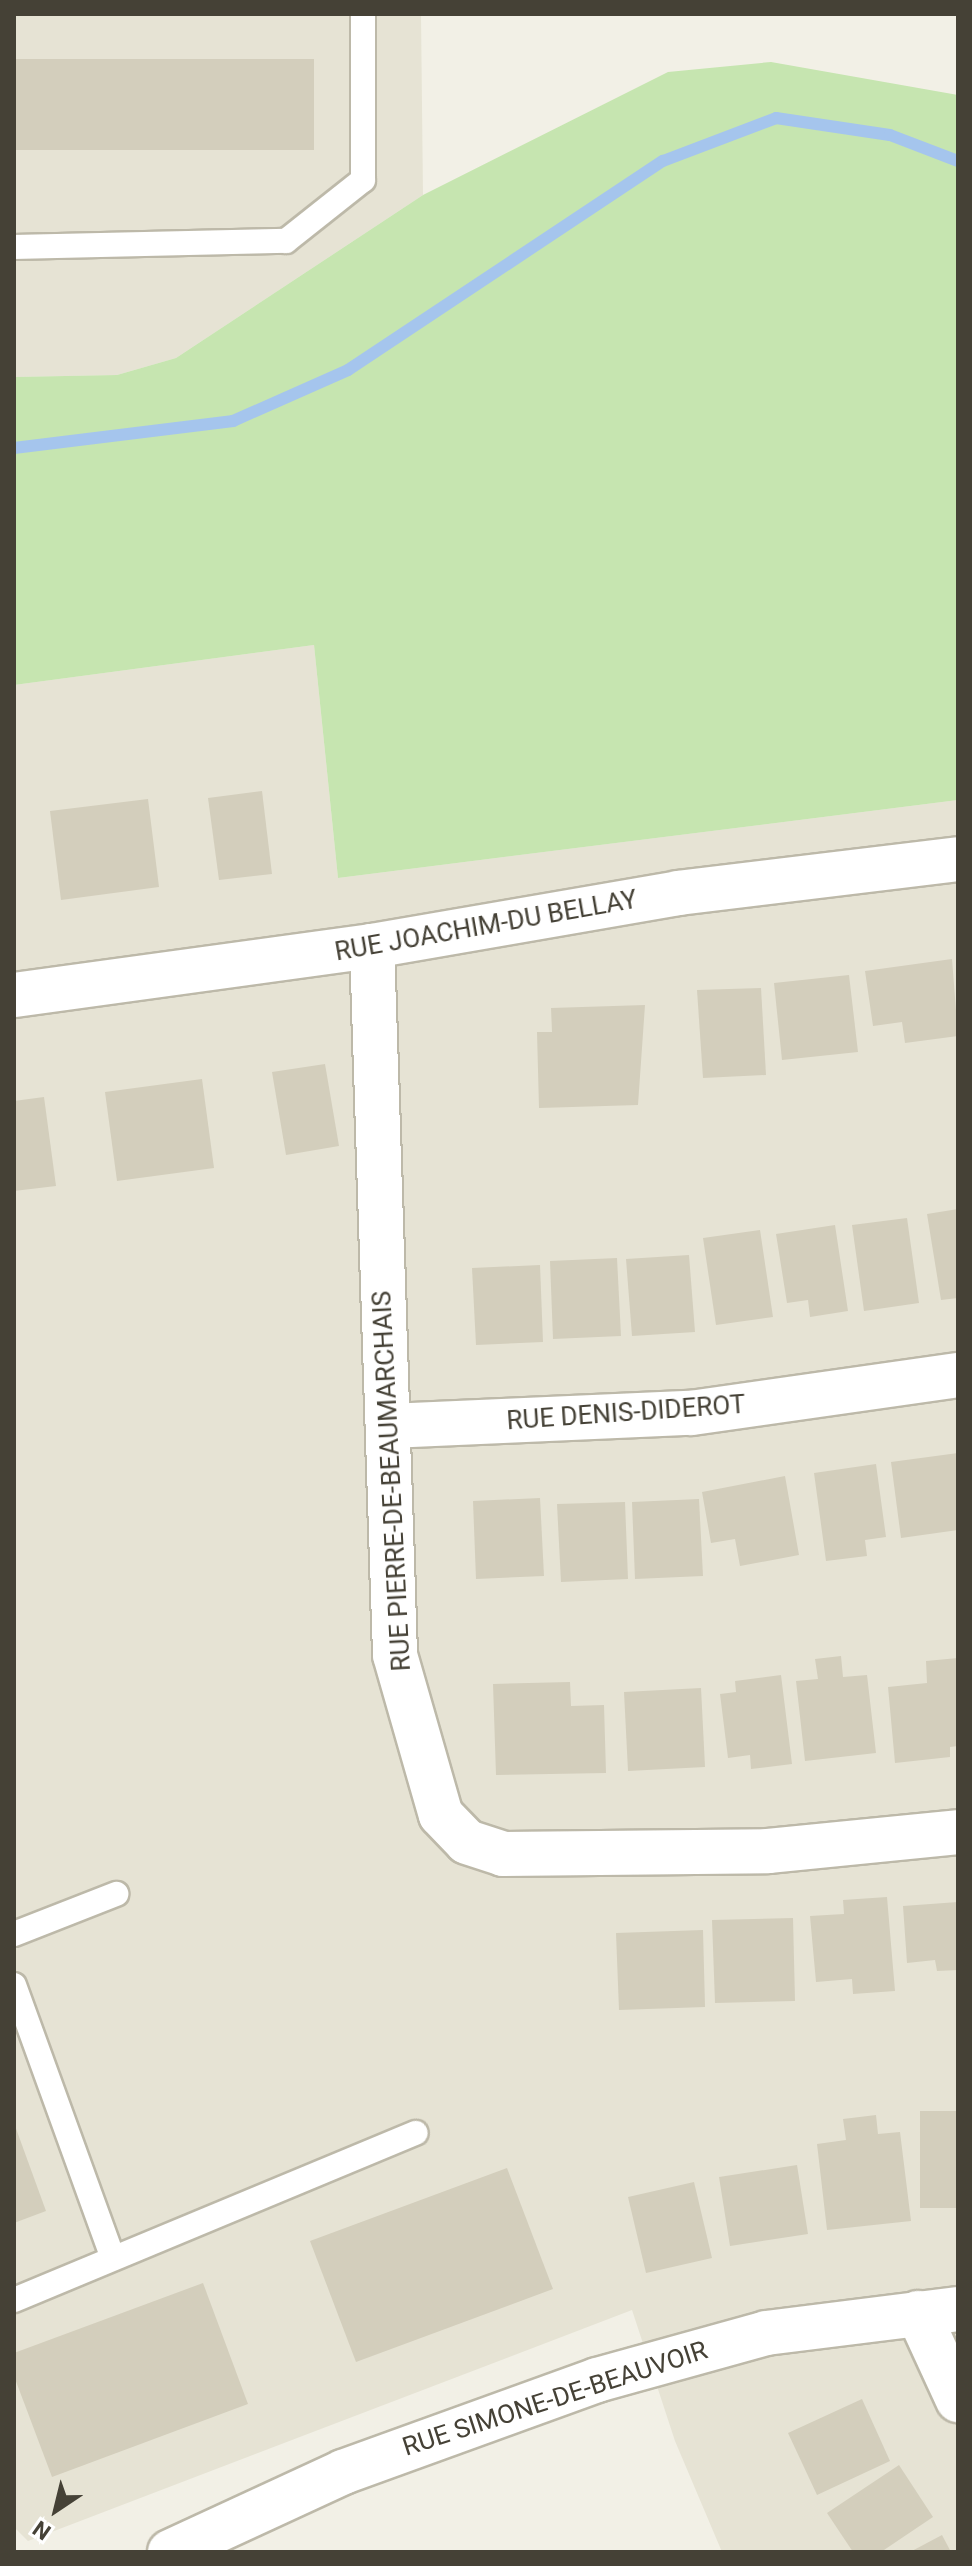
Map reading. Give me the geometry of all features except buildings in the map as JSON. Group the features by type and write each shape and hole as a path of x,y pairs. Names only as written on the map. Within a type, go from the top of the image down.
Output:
{"street":[{"name":"RUE JOACHIM-DU BELLAY","path":"14,995 372,946 678,893 958,859"},
{"name":"RUE PIERRE-DE-BEAUMARCHAIS","path":"372,946 395,1655 441,1815 467,1842 503,1854 737,1851 958,1832"},
{"name":"RUE DENIS-DIDEROT","path":"388,1426 691,1413 958,1375"},
{"path":"938,2311 958,2400"},
{"name":"RUE SIMONE-DE-BEAUVOIR","path":"170,2552 343,2472 597,2380 766,2333 938,2311"}],"lane":[{"path":"14,247 286,241 363,180 363,14"},
{"path":"14,1934 116,1894"},
{"path":"14,1985 112,2255"},
{"path":"14,2300 112,2255 416,2133"}],"shaded area":[{"path":"14,14 421,14 423,195 176,358 117,375 14,377"},
{"path":"314,645 338,878 958,800 958,2552 722,2552 675,2441 632,2310 28,2541 14,2527 14,685"}],"green space":[{"path":"771,62 958,95 958,800 338,878 314,645 14,685 14,377 117,375 176,358 423,195 668,72"}],"waterway":[{"path":"14,448 233,421 348,370 663,161 776,118 890,135 958,161"}]}
